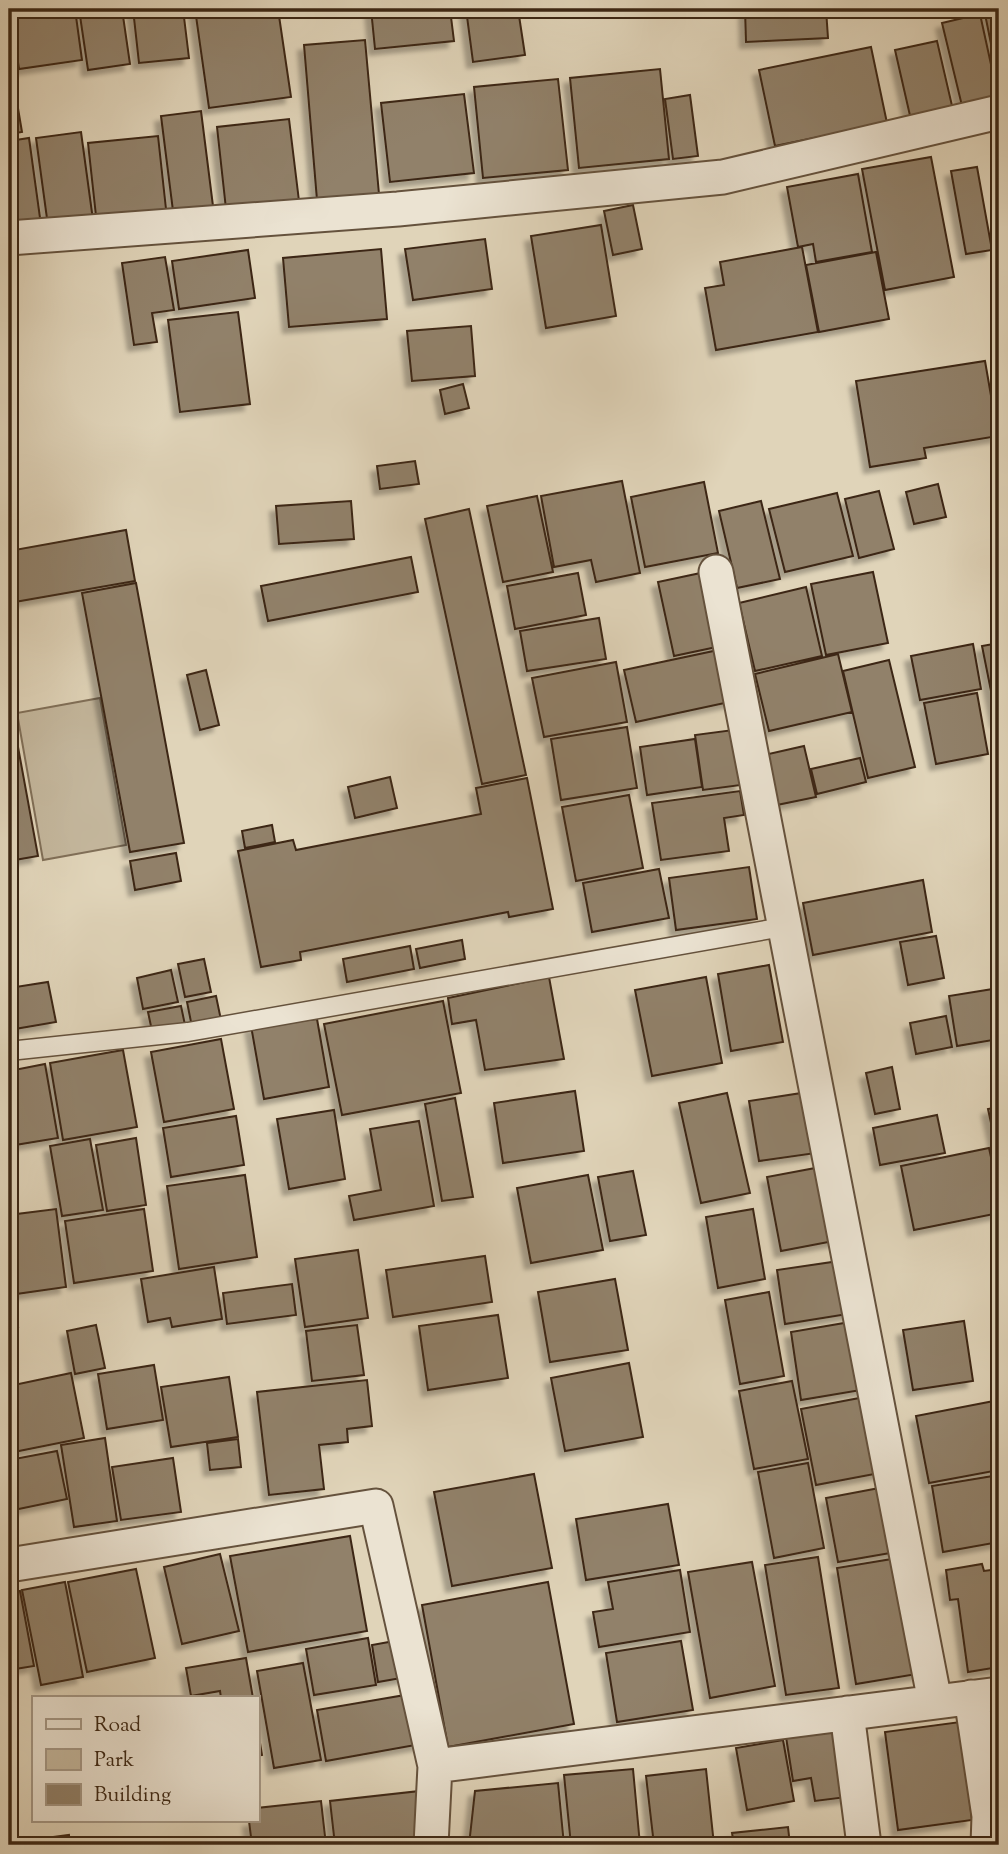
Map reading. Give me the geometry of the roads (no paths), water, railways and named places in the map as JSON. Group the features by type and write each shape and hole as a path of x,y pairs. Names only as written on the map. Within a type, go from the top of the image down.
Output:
{"street":[{"path":"9,238 398,209 723,177 999,112"},
{"path":"716,572 935,1702"},
{"path":"9,1565 376,1506 435,1766 432,1845"},
{"path":"435,1766 985,1696 988,1845"},
{"path":"847,1713 864,1845"}],"lane":[{"path":"9,1051 188,1032 783,927"}]}
